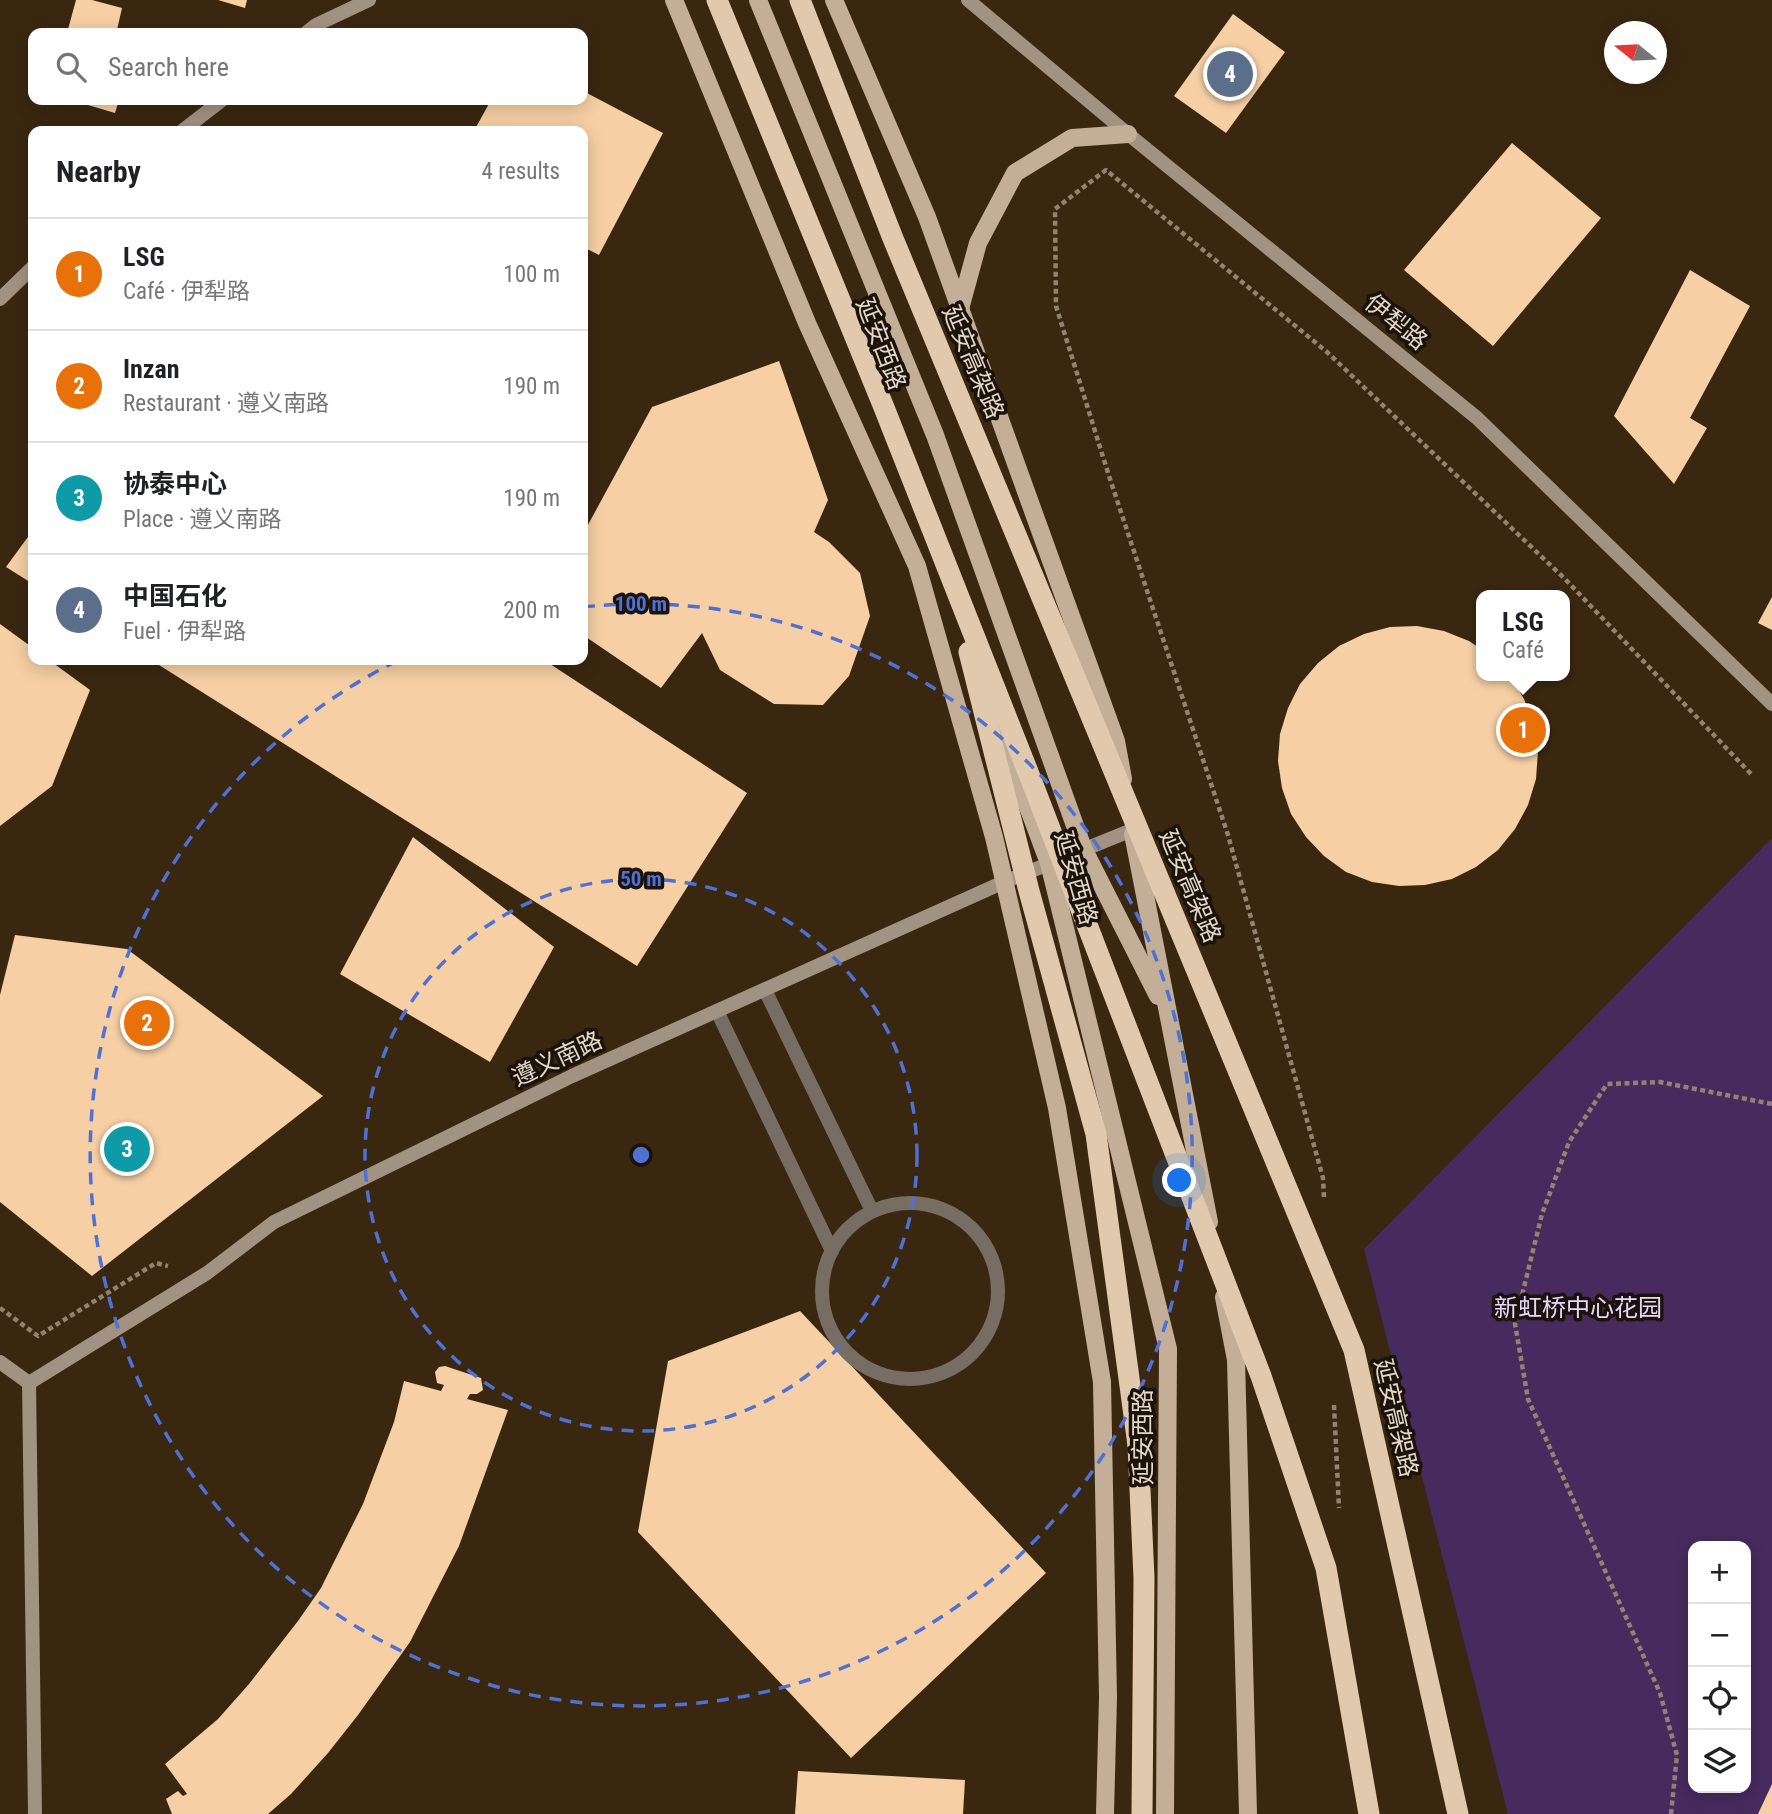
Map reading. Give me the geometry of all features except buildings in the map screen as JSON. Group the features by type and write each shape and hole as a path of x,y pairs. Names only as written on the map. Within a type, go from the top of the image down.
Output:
{"highway":[{"path":"717,0 948,568 1256,1363 1326,1568 1368,1814"},
{"name":"延安高架路","path":"800,0 908,274 1354,1350 1458,1814"},
{"path":"948,568 1029,891 1096,1134 1138,1446 1144,1578 1142,1814"}],"main road":[{"name":"延安西路","path":"674,0 807,324 917,566 994,837 1057,1108 1101,1382 1108,1696 1105,1814"},
{"name":"延安西路","path":"726,0 1049,863 1168,1349 1165,1814"},
{"name":"延安西路","path":"758,0 934,435 1083,848 1168,1015"},
{"path":"834,0 927,217 1116,741 1236,1360 1248,1814"},
{"path":"960,309 978,243 1015,173 1072,138 1128,134"}],"street":[{"path":"312,28 369,0"},
{"name":"伊犁路","path":"968,0 1477,418 1772,704"},
{"path":"188,126 216,105"},
{"path":"0,299 28,272"},
{"name":"遵义南路","path":"29,1383 207,1273 274,1222 572,1076 1004,882 1132,830"},
{"path":"0,1362 29,1383 35,1814"}],"lane":[{"path":"765,990 872,1211"},
{"path":"717,1011 832,1251"},
{"path":"901,1203 932,1205 959,1217 981,1238 995,1265 999,1295 992,1325 977,1350 953,1369 926,1379 899,1379 872,1372 849,1355 832,1333 823,1307 823,1279 832,1251 848,1228 872,1211 901,1203"}],"path":[{"path":"1325,1205 1323,1178 1228,835 1109,476 1056,306 1055,209 1106,170 1327,352 1565,579 1751,774"},
{"path":"1671,1814 1677,1755 1660,1693 1528,1399 1515,1324 1546,1202 1569,1142 1608,1084 1660,1082 1772,1104"},
{"path":"0,1308 38,1336 156,1264 207,1273"},
{"path":"1334,1399 1339,1510"}],"green space":[{"name":"新虹桥中心花园","path":"1772,838 1772,1814 1508,1814 1364,1249"}],"place":[{"name":"中国石化","path":"1230,74"},
{"name":"LSG","path":"1523,730"},
{"name":"Inzan","path":"147,1023"},
{"name":"协泰中心","path":"127,1149"}]}
